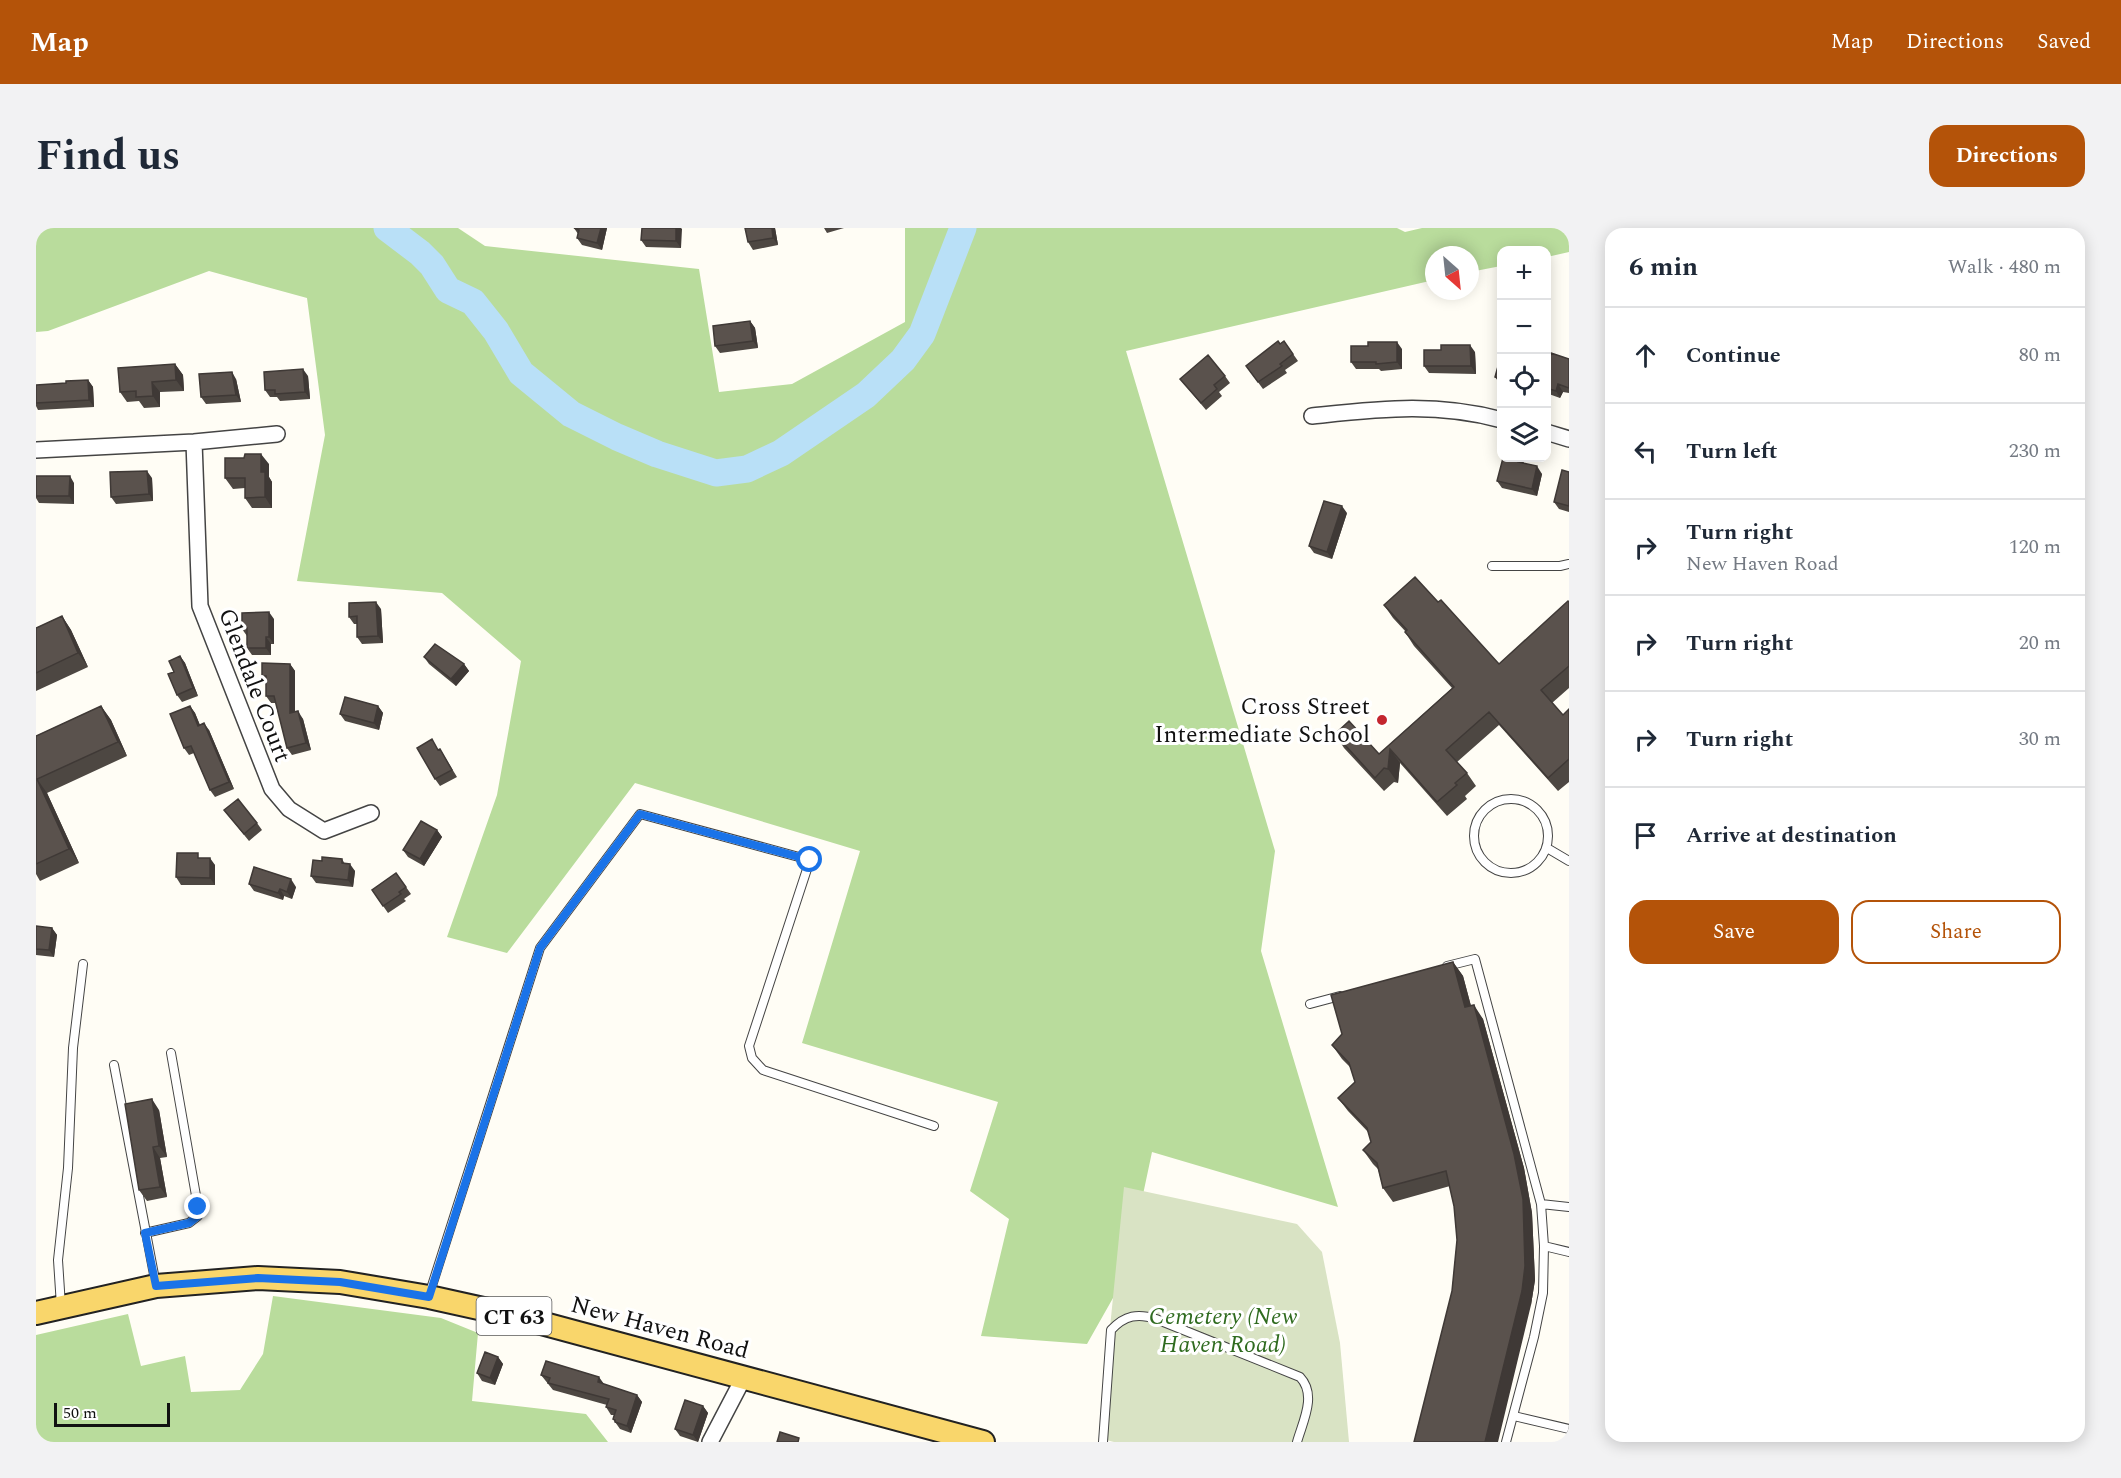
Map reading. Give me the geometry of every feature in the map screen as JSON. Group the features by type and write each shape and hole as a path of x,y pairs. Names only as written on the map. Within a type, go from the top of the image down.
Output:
{"main road":[{"name":"New Haven Road","path":"36,1313 156,1286 258,1278 340,1282 429,1297 514,1316 983,1442"}],"street":[{"path":"1312,416 1431,407 1465,411 1497,419"},
{"path":"36,450 194,442 277,434"},
{"path":"1551,434 1569,439"},
{"name":"Glendale Court","path":"194,442 200,606 272,789 289,809 324,831 370,813"},
{"path":"710,1442 744,1377"}],"lane":[{"path":"1492,566 1569,564"},
{"path":"1504,800 1522,800 1533,806 1547,825 1549,837 1547,848 1531,868 1520,873 1495,870 1485,862 1474,840 1479,817 1487,807 1504,800"},
{"path":"429,1297 540,948 640,814 810,860 749,1046 752,1058 763,1070 934,1126"},
{"path":"1547,848 1569,861"},
{"path":"1442,968 1475,958 1541,1204 1544,1246 1543,1293 1534,1337 1506,1442"},
{"path":"62,1308 58,1260 68,1168 73,1048 83,964"},
{"path":"1310,1004 1343,995"},
{"path":"145,1233 189,1223 198,1216 171,1053"},
{"path":"114,1065 156,1286"},
{"path":"1541,1204 1569,1207"},
{"path":"1544,1246 1569,1252"},
{"path":"1103,1442 1111,1330 1119,1322 1136,1315 1156,1319 1300,1377 1306,1384 1309,1396 1297,1442"},
{"path":"1514,1416 1569,1429"}],"green space":[{"path":"36,228 458,228 485,246 699,269 719,392 792,384 905,322 905,228 1397,228 1405,232 1422,228 1569,228 1569,252 1551,256 1551,246 1497,246 1497,267 1479,270 1479,246 1425,246 1425,282 1126,351 1275,851 1261,951 1338,1207 1152,1152 1126,1275 1087,1344 981,1336 1009,1219 970,1191 998,1102 802,1043 860,851 635,783 507,953 447,937 497,795 521,661 442,593 297,581 325,435 307,298 209,271 48,331 36,332"},
{"name":"Cemetery (New Haven Road)","path":"1124,1187 1297,1224 1322,1252 1340,1343 1349,1442 1114,1442 1099,1438"},
{"path":"273,1296 441,1318 478,1333 472,1401 586,1414 608,1442 36,1442 36,1335 128,1314 141,1366 185,1356 191,1392 240,1390 263,1354"}],"building":[{"path":"574,228 601,228 597,243 577,238 579,230"},
{"path":"642,228 676,228 676,241 641,240"},
{"path":"745,228 772,228 773,238 748,242"},
{"path":"750,321 753,341 715,346 713,326"},
{"path":"1278,341 1280,344 1284,341 1293,354 1280,364 1282,366 1258,382 1246,366"},
{"path":"1368,342 1397,342 1397,362 1376,364 1376,362 1351,362 1351,346 1368,346"},
{"path":"1441,345 1470,345 1471,366 1424,366 1424,350 1441,350"},
{"path":"1551,353 1569,359 1569,388 1558,384 1556,391 1551,390"},
{"path":"1208,355 1225,376 1214,385 1217,389 1201,403 1180,379"},
{"path":"175,364 176,380 152,382 153,396 136,397 136,391 120,392 118,368"},
{"path":"303,369 305,392 275,394 275,390 265,390 264,372"},
{"path":"232,372 236,395 201,397 199,374"},
{"path":"88,380 89,400 36,403 36,385"},
{"path":"245,454 261,454 261,472 265,472 265,497 245,498 245,478 225,478 225,458 244,458"},
{"path":"1502,462 1518,462 1537,466 1532,489 1497,481"},
{"path":"1562,470 1569,472 1569,506 1554,502"},
{"path":"147,471 149,494 111,497 110,472"},
{"path":"36,476 70,476 69,496 36,496"},
{"path":"1324,501 1342,506 1327,552 1309,546"},
{"path":"1415,577 1438,602 1441,600 1499,664 1569,602 1569,666 1541,690 1563,715 1569,709 1569,759 1548,778 1489,712 1446,750 1467,773 1437,802 1390,749 1388,769 1384,768 1375,778 1335,734 1349,721 1379,754 1454,687 1384,605"},
{"path":"376,602 378,636 357,637 357,616 349,617 349,603"},
{"path":"269,612 269,637 266,637 266,648 247,648 247,628 242,629 242,613"},
{"path":"62,616 78,653 36,673 36,628"},
{"path":"435,644 464,664 451,679 424,657"},
{"path":"180,656 193,688 177,695 168,674 174,672 169,661"},
{"path":"262,663 290,664 290,713 298,711 306,743 287,748 274,696 266,696 266,676 262,676"},
{"path":"345,697 378,706 374,723 340,714"},
{"path":"101,706 118,742 37,779 69,849 36,864 36,736"},
{"path":"190,706 198,726 204,723 229,782 210,790 191,746 184,748 170,714"},
{"path":"432,739 452,770 435,779 417,748"},
{"path":"238,799 257,823 244,834 224,810"},
{"path":"421,821 437,830 420,859 403,850"},
{"path":"177,853 198,853 198,858 210,858 210,878 176,877"},
{"path":"322,857 342,859 342,863 350,864 348,880 311,876 313,860 322,861"},
{"path":"254,867 291,879 287,892 280,889 278,893 249,884"},
{"path":"396,873 406,887 399,892 401,894 383,906 372,890"},
{"path":"36,926 52,928 49,950 36,949"},
{"path":"1453,962 1465,1007 1474,1005 1514,1154 1523,1199 1525,1266 1522,1291 1485,1442 1414,1442 1452,1291 1457,1240 1454,1206 1446,1171 1383,1188 1377,1163 1363,1150 1371,1142 1367,1128 1338,1098 1355,1082 1349,1063 1332,1045 1342,1034 1331,995"},
{"path":"152,1099 159,1146 153,1147 160,1187 139,1190 125,1104"},
{"path":"485,1352 498,1357 490,1378 477,1373"},
{"path":"546,1361 599,1377 598,1382 637,1395 627,1426 613,1419 616,1410 606,1407 609,1399 548,1383 550,1378 541,1375"},
{"path":"685,1400 703,1406 693,1435 675,1429"},
{"path":"780,1432 799,1438 798,1442 777,1442"}],"waterway":[{"path":"387,228 432,265 448,290 473,302 496,331 521,373 571,414 657,454 716,473 747,469 781,453 866,395 903,360 922,334 963,228"}],"place":[{"name":"Cross Street Intermediate School","path":"1382,720"}],"route":[{"path":"198,1207 198,1216 189,1223 145,1233 156,1286 258,1278 340,1282 429,1297 540,948 640,814 810,860"}]}
